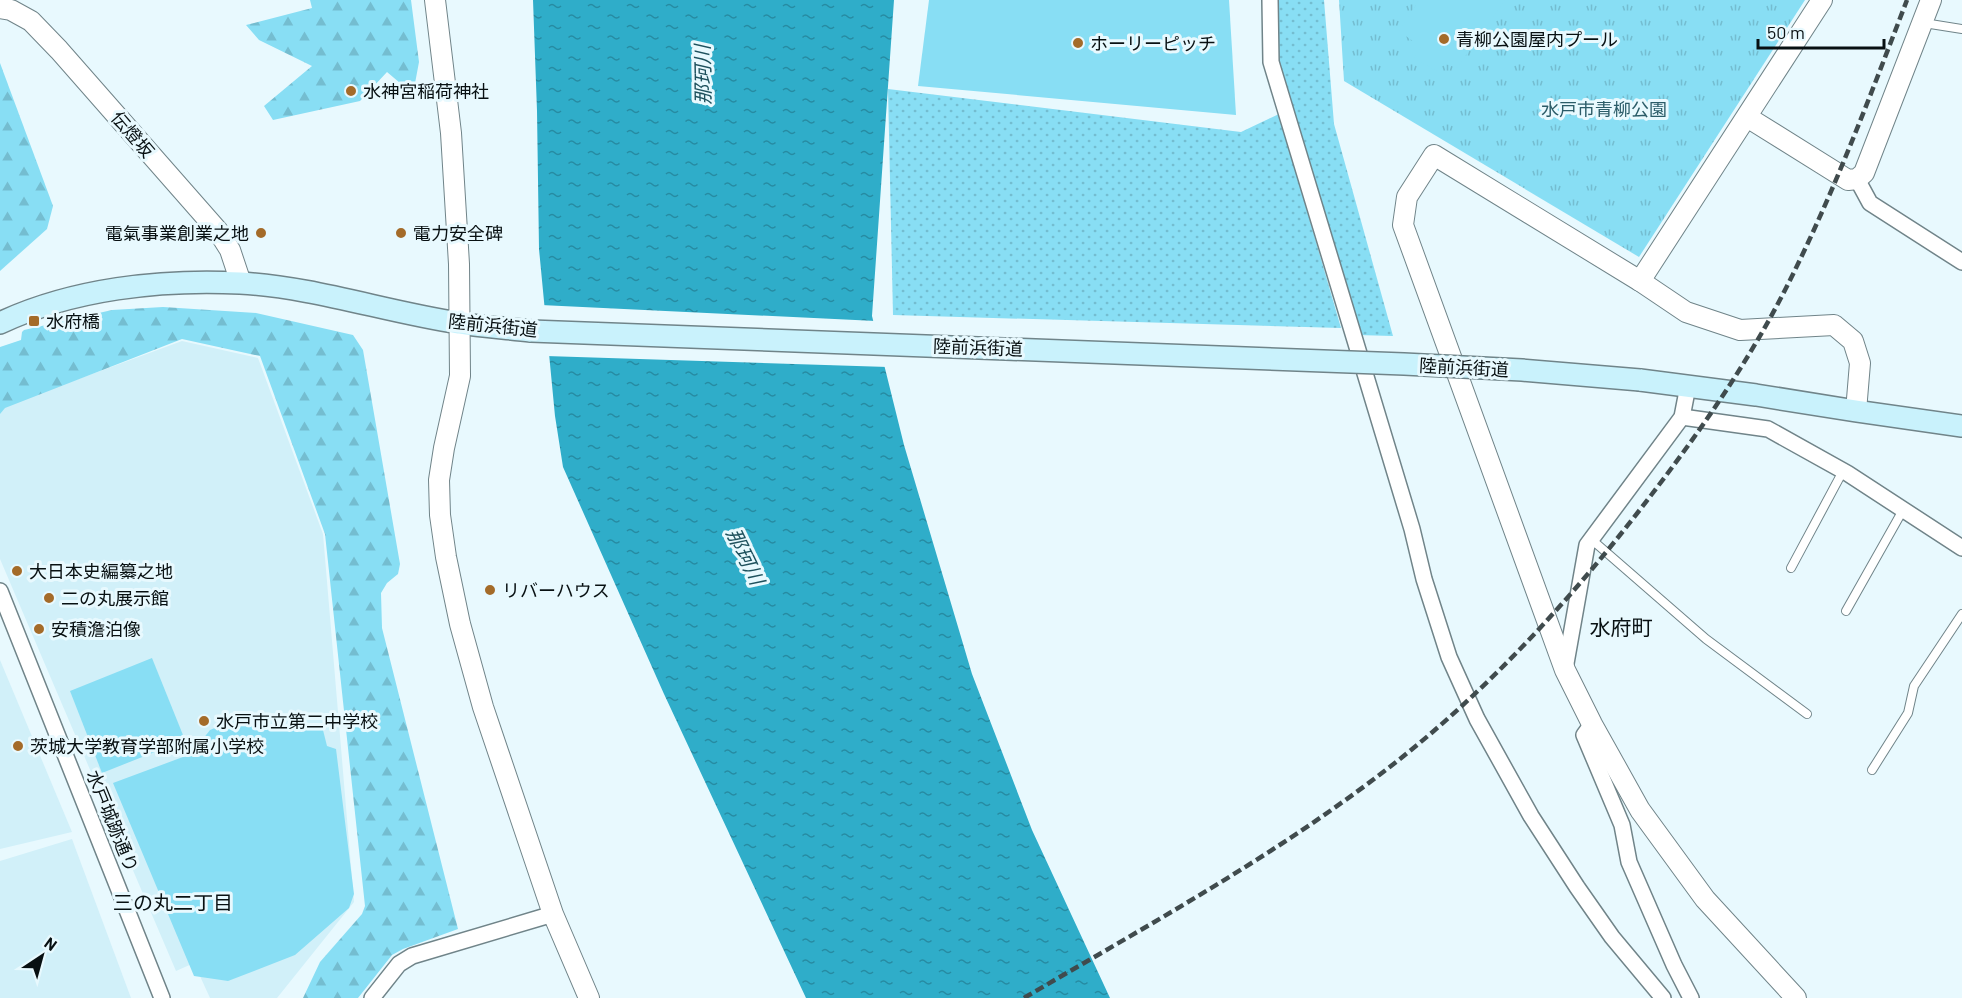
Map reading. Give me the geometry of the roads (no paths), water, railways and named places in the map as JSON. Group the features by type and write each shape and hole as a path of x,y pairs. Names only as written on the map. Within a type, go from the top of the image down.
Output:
{"main road":[{"name":"陸前浜街道","path":"0,323 51,303 123,288 195,283 241,283 307,293 459,324 531,331 1522,370 1689,386 1962,426"}],"street":[{"path":"435,0 451,133 457,214 460,376 439,480 440,515 446,557 460,624 483,707 553,914 589,998"},
{"path":"1269,0 1271,62 1449,657 1477,719 1531,816 1612,937 1663,998"},
{"path":"1640,281 1822,0"},
{"path":"1748,117 1848,180 1857,179 1864,173 1931,0"},
{"name":"伝燈坂","path":"0,8 11,10 31,21 218,231 230,250 241,283"},
{"path":"1796,998 1705,899 1640,810 1565,670 1403,225 1407,198 1434,155 1640,281 1686,312 1740,330 1834,325 1853,341 1860,363 1856,411"},
{"path":"1857,179 1870,203 1962,262"},
{"path":"1565,670 1587,545 1682,417 1689,386"},
{"path":"1682,417 1768,429 1843,471 1962,548"},
{"name":"水戸城跡通り","path":"0,591 162,998"},
{"path":"1592,724 1584,735 1622,825 1629,862 1691,998"},
{"path":"372,998 399,964 412,956 553,914"}],"lane":[{"path":"1922,23 1962,29"},
{"path":"1791,568 1843,471"},
{"path":"1846,611 1903,510"},
{"path":"1591,539 1706,639 1807,714"},
{"path":"1872,770 1908,713 1914,686 1962,614"}],"water":[{"name":"那珂川","path":"533,0 894,0 872,316 904,445 972,674 1032,830 1110,998 806,998 664,694 563,467 555,416 539,249"}],"railway":[{"path":"1024,998 1246,866 1374,779 1413,748 1488,681 1590,572 1688,446 1739,371 1770,319 1802,257 1834,184 1907,0"}],"place":[{"name":"青柳公園屋内プール","path":"1444,39"},
{"name":"ホーリーピッチ","path":"1078,43"},
{"name":"水神宮稲荷神社","path":"351,91"},
{"name":"電氣事業創業之地","path":"261,233"},
{"name":"電力安全碑","path":"401,233"},
{"name":"水府橋","path":"34,321"},
{"name":"大日本史編纂之地","path":"17,571"},
{"name":"リバーハウス","path":"490,590"},
{"name":"二の丸展示館","path":"49,598"},
{"name":"安積澹泊像","path":"39,629"},
{"name":"水戸市立第二中学校","path":"204,721"},
{"name":"茨城大学教育学部附属小学校","path":"18,746"}],"district":[{"name":"水府町","path":"1621,626"},
{"name":"三の丸二丁目","path":"173,902"}],"park label":[{"name":"水戸市青柳公園","path":"1604,109"}]}
